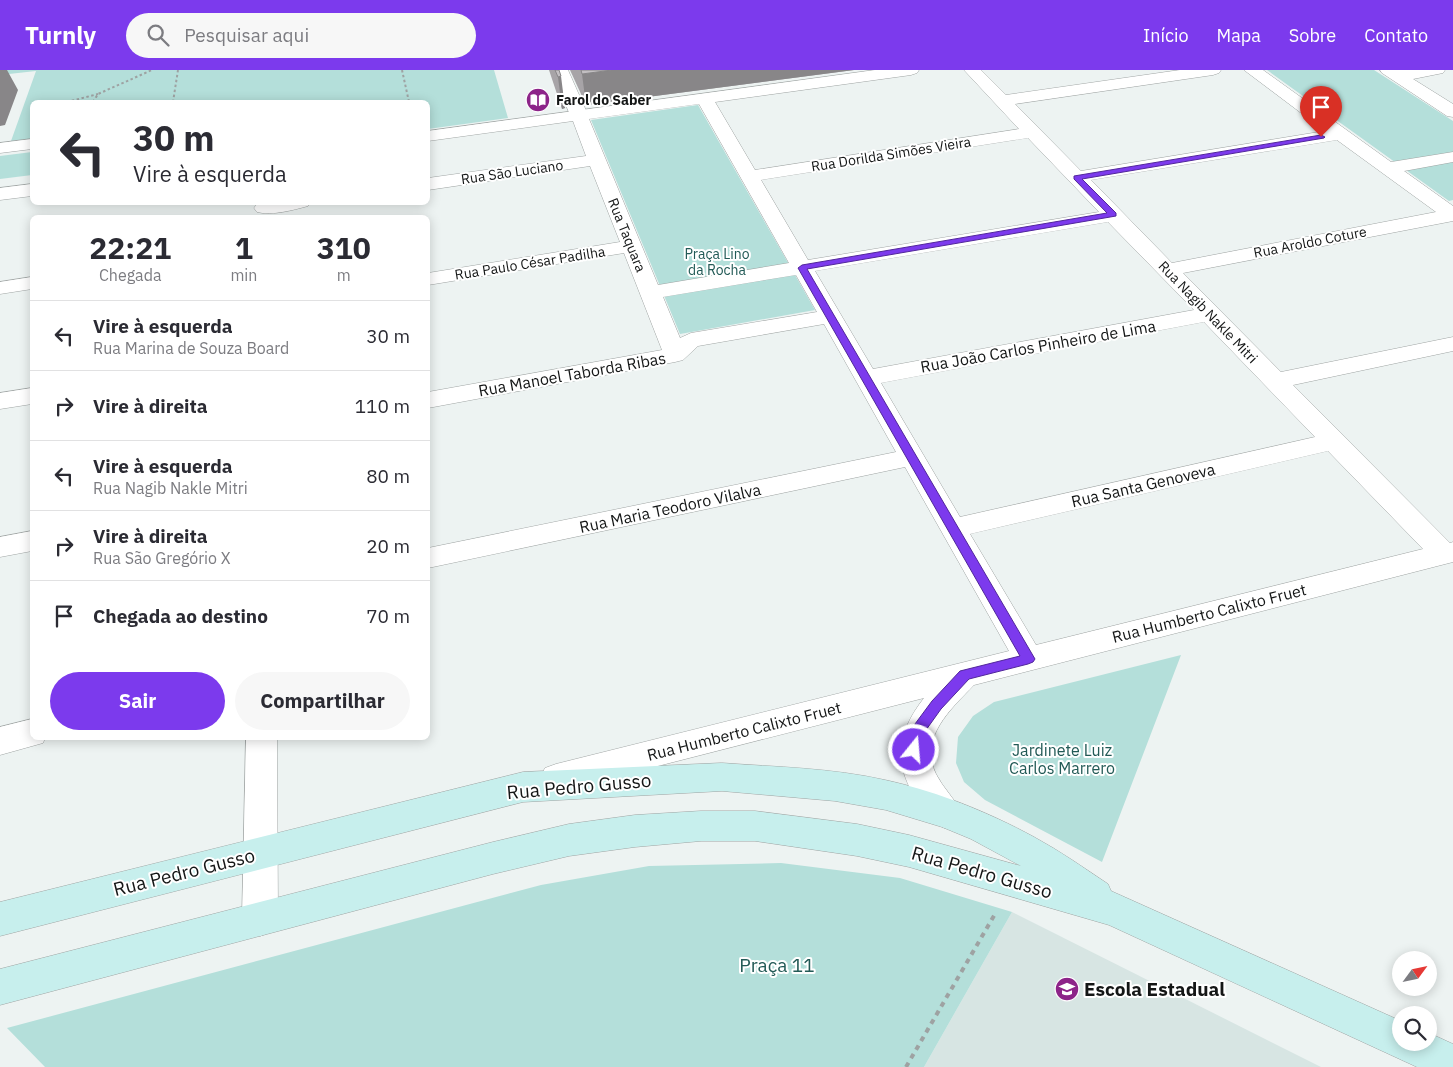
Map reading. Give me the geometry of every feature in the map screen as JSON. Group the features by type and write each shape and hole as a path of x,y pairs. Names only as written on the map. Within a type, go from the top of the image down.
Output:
{"main road":[{"name":"Rua Pedro Gusso","path":"0,919 523,786 722,777 773,779 835,786 886,795 945,813 983,828 1024,849 1113,909"},
{"name":"Rua Pedro Gusso","path":"0,987 260,918 569,840 635,831 701,826 755,826 857,840 909,851 1113,909 1392,1036"},
{"path":"1425,1051 1453,1064"}],"street":[{"name":"Rua Taquara","path":"560,70 675,355"},
{"path":"430,136 911,70"},
{"name":"Rua Nagib Nakle Mitri","path":"972,70 1334,441 1449,553"},
{"path":"1002,101 1213,70"},
{"path":"1252,70 1453,215"},
{"path":"1392,73 1437,70"},
{"path":"1392,73 1453,112"},
{"path":"704,98 1028,659"},
{"name":"Rua Dorilda Simões Vieira","path":"749,176 1033,132"},
{"path":"1077,177 1340,134"},
{"path":"0,148 30,144"},
{"path":"1388,168 1453,156"},
{"name":"Rua São Luciano","path":"430,184 597,160"},
{"path":"0,194 30,190"},
{"path":"264,209 285,205"},
{"path":"650,294 1113,215"},
{"name":"Rua Aroldo Coture","path":"1167,270 1453,215"},
{"name":"Rua Paulo César Padilha","path":"430,279 632,246"},
{"path":"0,288 30,283"},
{"name":"Rua João Carlos Pinheiro de Lima","path":"866,378 1210,314"},
{"name":"Rua Manoel Taborda Ribas","path":"430,400 675,355 690,340 830,316"},
{"path":"1275,381 1453,344"},
{"path":"0,401 30,396"},
{"name":"Rua Santa Genoveva","path":"953,528 1334,441"},
{"name":"Rua Maria Teodoro Vilalva","path":"430,558 912,457"},
{"path":"0,547 30,541"},
{"name":"Rua Humberto Calixto Fruet","path":"523,786 1449,553"},
{"path":"945,813 921,777 914,750 920,728 936,705 965,675"},
{"path":"0,741 30,734"},
{"path":"260,918 261,740"}],"path":[{"path":"75,100 98,94 152,70"},
{"path":"174,100 178,70"},
{"path":"402,70 409,100"},
{"path":"94,100 98,94"},
{"path":"906,1067 1014,881"}],"shaded area":[{"name":"Escola Estadual","path":"1012,912 1321,1067 924,1067"}],"green space":[{"path":"0,70 494,70 508,118 430,129 430,100 30,100 30,139 11,141 36,71 0,75"},
{"path":"1267,70 1374,70 1453,121 1453,200 1449,201"},
{"name":"Praça Lino da Rocha","path":"698,105 815,310 680,334 591,120"},
{"path":"30,152 30,175 0,179 0,156"},
{"name":"Jardinete Luiz Carlos Marrero","path":"1181,655 1102,862 985,800 964,782 956,763 958,737 973,716 994,702"},
{"name":"Praça 11","path":"781,863 900,878 1012,912 924,1067 45,1067 7,1028 541,885 649,866"}],"building":[{"path":"555,70 559,70 561,76 558,77"},
{"path":"581,70 612,70 582,74"}],"place":[{"name":"Farol do Saber","path":"538,100"},
{"name":"Escola Estadual","path":"1067,989"}],"route":[{"path":"914,750 920,728 936,705 965,675 1028,659 802,268 1113,215 1077,177 1321,137"}]}
